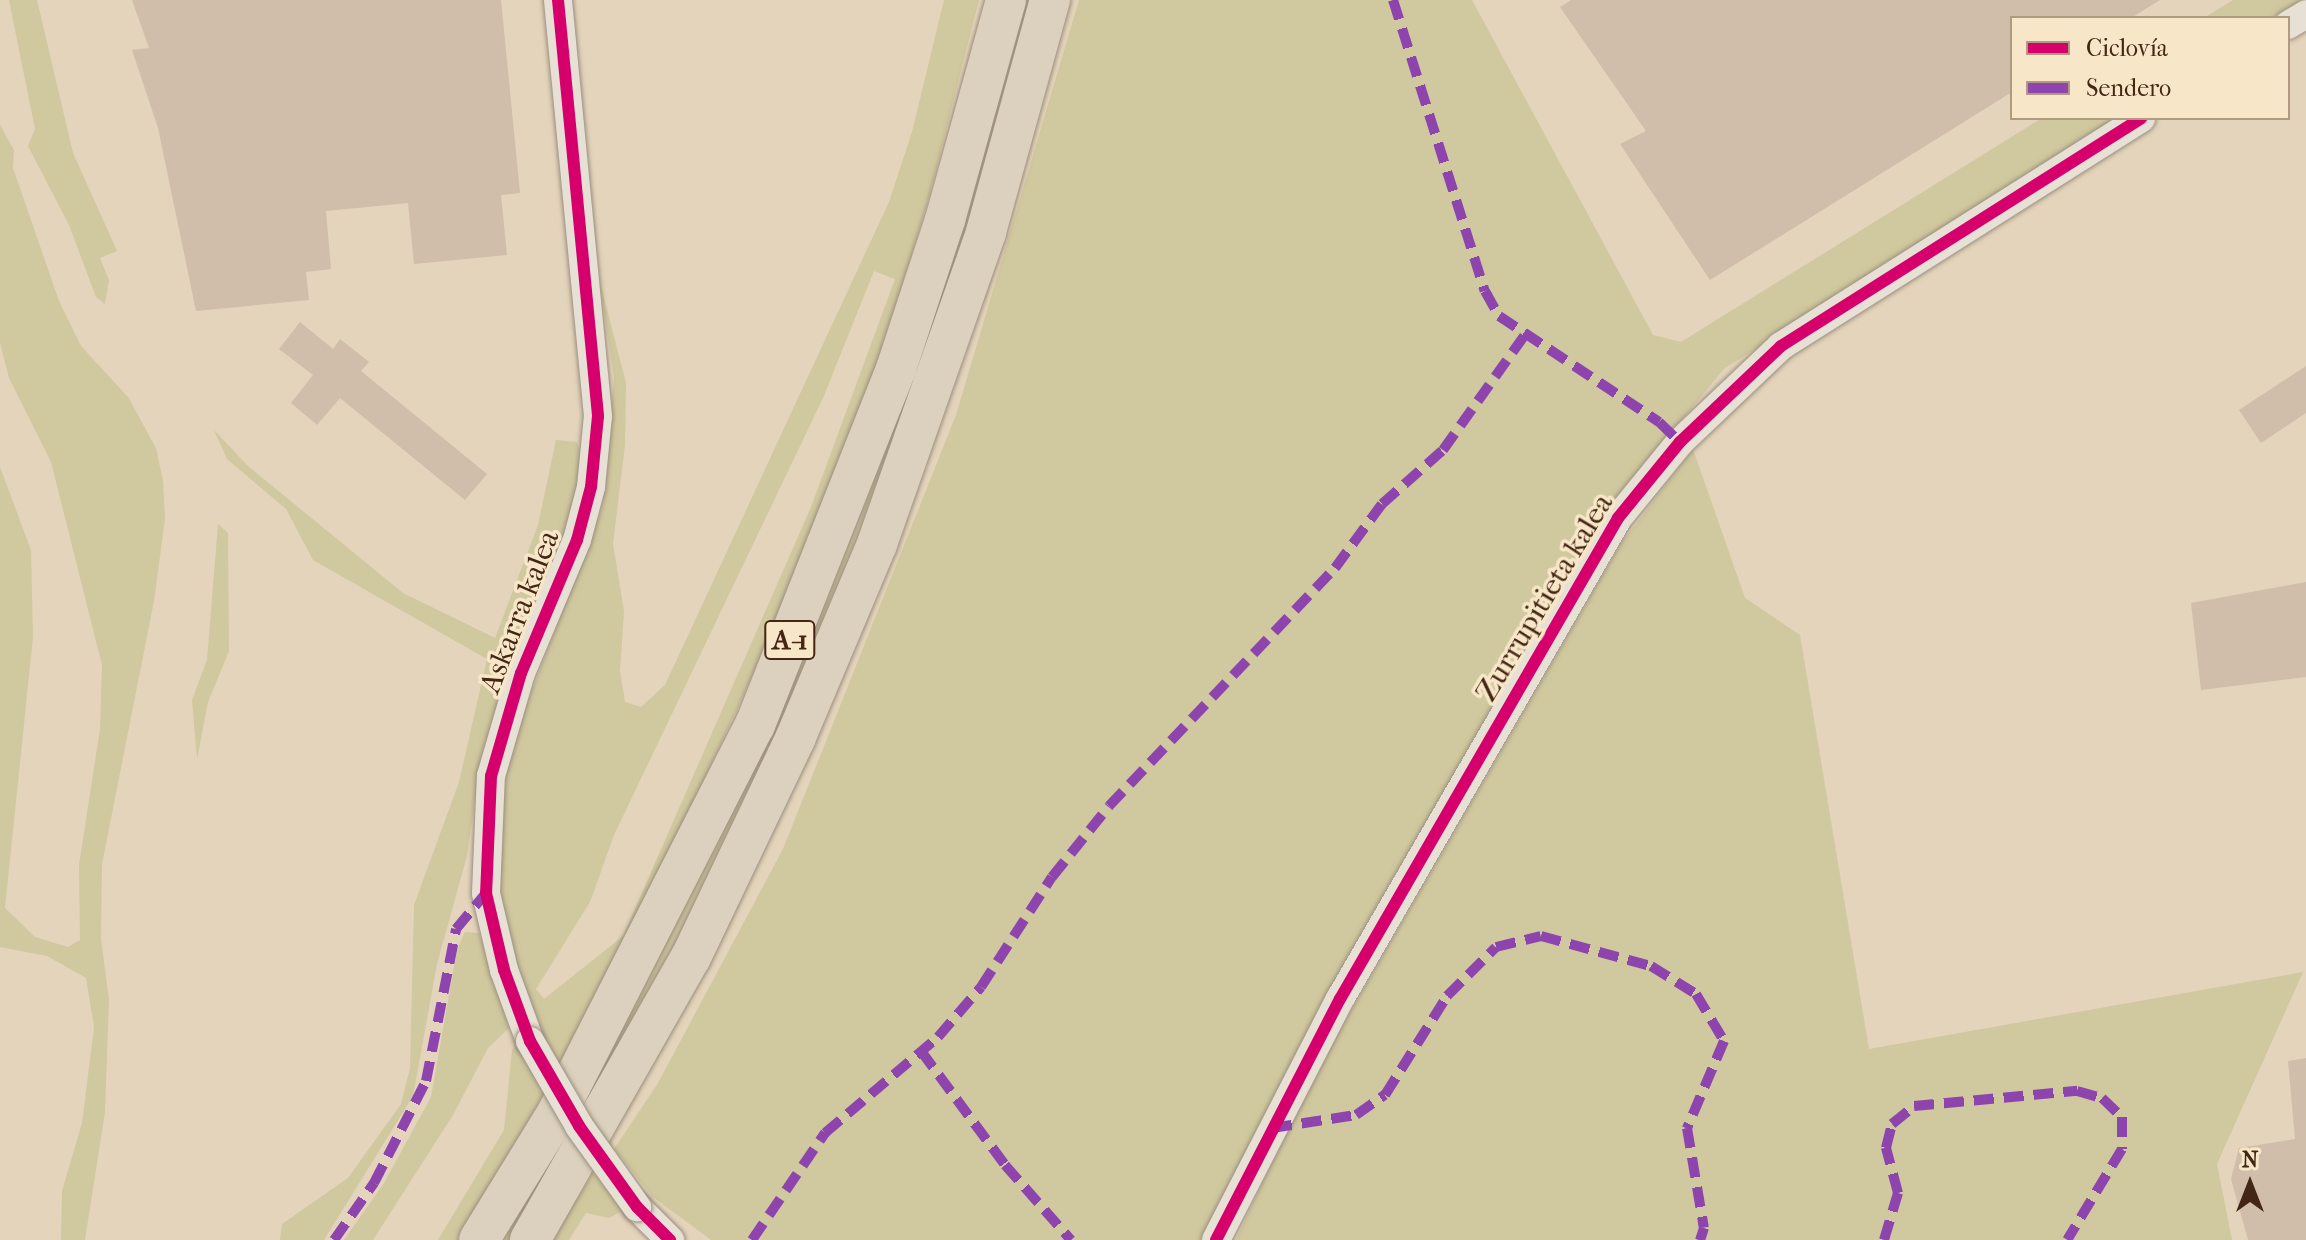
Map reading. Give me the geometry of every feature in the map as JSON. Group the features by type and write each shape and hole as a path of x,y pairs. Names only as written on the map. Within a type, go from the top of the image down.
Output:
{"highway":[{"name":"A-1","path":"479,1240 572,1085 755,725 896,369 945,220 1006,0"},
{"name":"A-1","path":"530,1240 691,957 836,642 937,381 986,232 1050,0"}],"street":[{"name":"Askarra kalea","path":"558,0 598,416 591,487 577,540 521,673 491,776 486,893 504,970 530,1041 579,1126 637,1207 670,1240"},
{"name":"Zurrupitieta kalea","path":"1216,1240 1340,999 1618,518 1671,453 1781,346 2138,120"}],"shaded area":[{"path":"9,0 37,0 73,153 117,251 100,258 109,280 105,304 96,297 69,225 28,146 35,129"},
{"path":"944,0 979,0 930,193 879,363 792,590 624,953 460,1240 438,1240 504,1130 512,1050 516,1045 519,1053 542,1042 528,1010 501,899 500,803 513,740 602,508 614,378 599,278 626,383 625,445 613,544 624,611 620,671 625,702 641,707 665,685 889,202 912,132","holes":["874,271 895,279 811,507 623,936 544,999 536,989 590,902 614,835 823,398"]},
{"path":"1018,0 1037,0 894,462 720,869 518,1240 497,1240 630,1008"},
{"path":"1079,0 1472,0 1653,335 1681,342 2039,120 2117,120 1724,369 1623,490 1204,1240 711,1240 653,1197 614,1149 658,1083 783,849 956,415"},
{"path":"2233,0 2305,0 2280,16 2207,16"},
{"path":"0,125 14,150 13,168 59,301 81,346 128,397 156,448 163,481 165,519 154,601 102,864 101,939 109,1000 105,1112 85,1240 61,1240 62,1191 82,1123 94,1027 86,978 47,956 0,947 0,467 31,550 33,637 5,908 35,937 68,947 80,940 79,865 100,729 102,665 51,462 9,378 0,343"},
{"path":"214,430 248,466 403,593 495,638 538,525 556,440 577,442 582,460 566,541 479,772 467,856 437,964 413,1096 324,1240 280,1240 282,1224 348,1178 401,1104 410,1068 414,905 459,782 487,659 313,560 286,509 227,459"},
{"path":"1693,449 1745,598 1800,635 1869,1049 2303,972 2217,1164 2232,1240 1236,1240 1306,1089 1621,544"},
{"path":"218,524 228,533 229,651 208,702 197,759 192,700 207,660"},
{"path":"465,932 479,933 509,1028 488,1048 453,1115 373,1240 344,1240 384,1183 431,1097 457,950"},
{"path":"593,1173 624,1210 609,1218 586,1213 569,1240 552,1240"}],"building":[{"path":"132,0 501,0 520,193 501,195 507,255 414,264 408,203 326,211 331,269 306,272 309,300 196,311 158,128 132,50 149,48"},
{"path":"1571,0 2160,0 2134,16 2010,16 2010,93 1710,280 1620,144 1646,131 1560,7"},
{"path":"300,322 333,349 340,339 369,362 361,371 487,474 465,500 340,398 317,425 291,403 313,375 279,349"},
{"path":"2306,366 2306,413 2261,443 2239,410"},
{"path":"2306,582 2306,677 2201,690 2191,603"},
{"path":"2306,1058 2306,1240 2248,1240 2231,1179 2239,1148 2295,1139 2288,1061"}],"marked path":[{"path":"1393,0 1485,291 1499,316 1659,422 1680,442"},
{"path":"752,1240 825,1133 938,1037 981,987 1052,877 1109,806 1335,568 1382,504 1443,450 1527,332"},
{"path":"334,1240 374,1183 426,1081 456,929 486,893"},
{"path":"1272,1128 1356,1115 1385,1095 1447,996 1496,947 1541,936 1651,966 1696,994 1724,1041 1687,1128 1704,1228 1700,1240"},
{"path":"921,1051 1005,1165 1071,1240"},
{"path":"1884,1240 1898,1193 1886,1148 1892,1124 1914,1106 2077,1091 2102,1098 2122,1117 2122,1149 2067,1240"}],"cycle path":[{"path":"558,0 598,416 591,487 577,540 521,673 491,776 486,893 504,970 530,1041 579,1126 637,1207 670,1240"},
{"path":"1216,1240 1340,999 1618,518 1680,442 1781,346 2138,120"}]}
